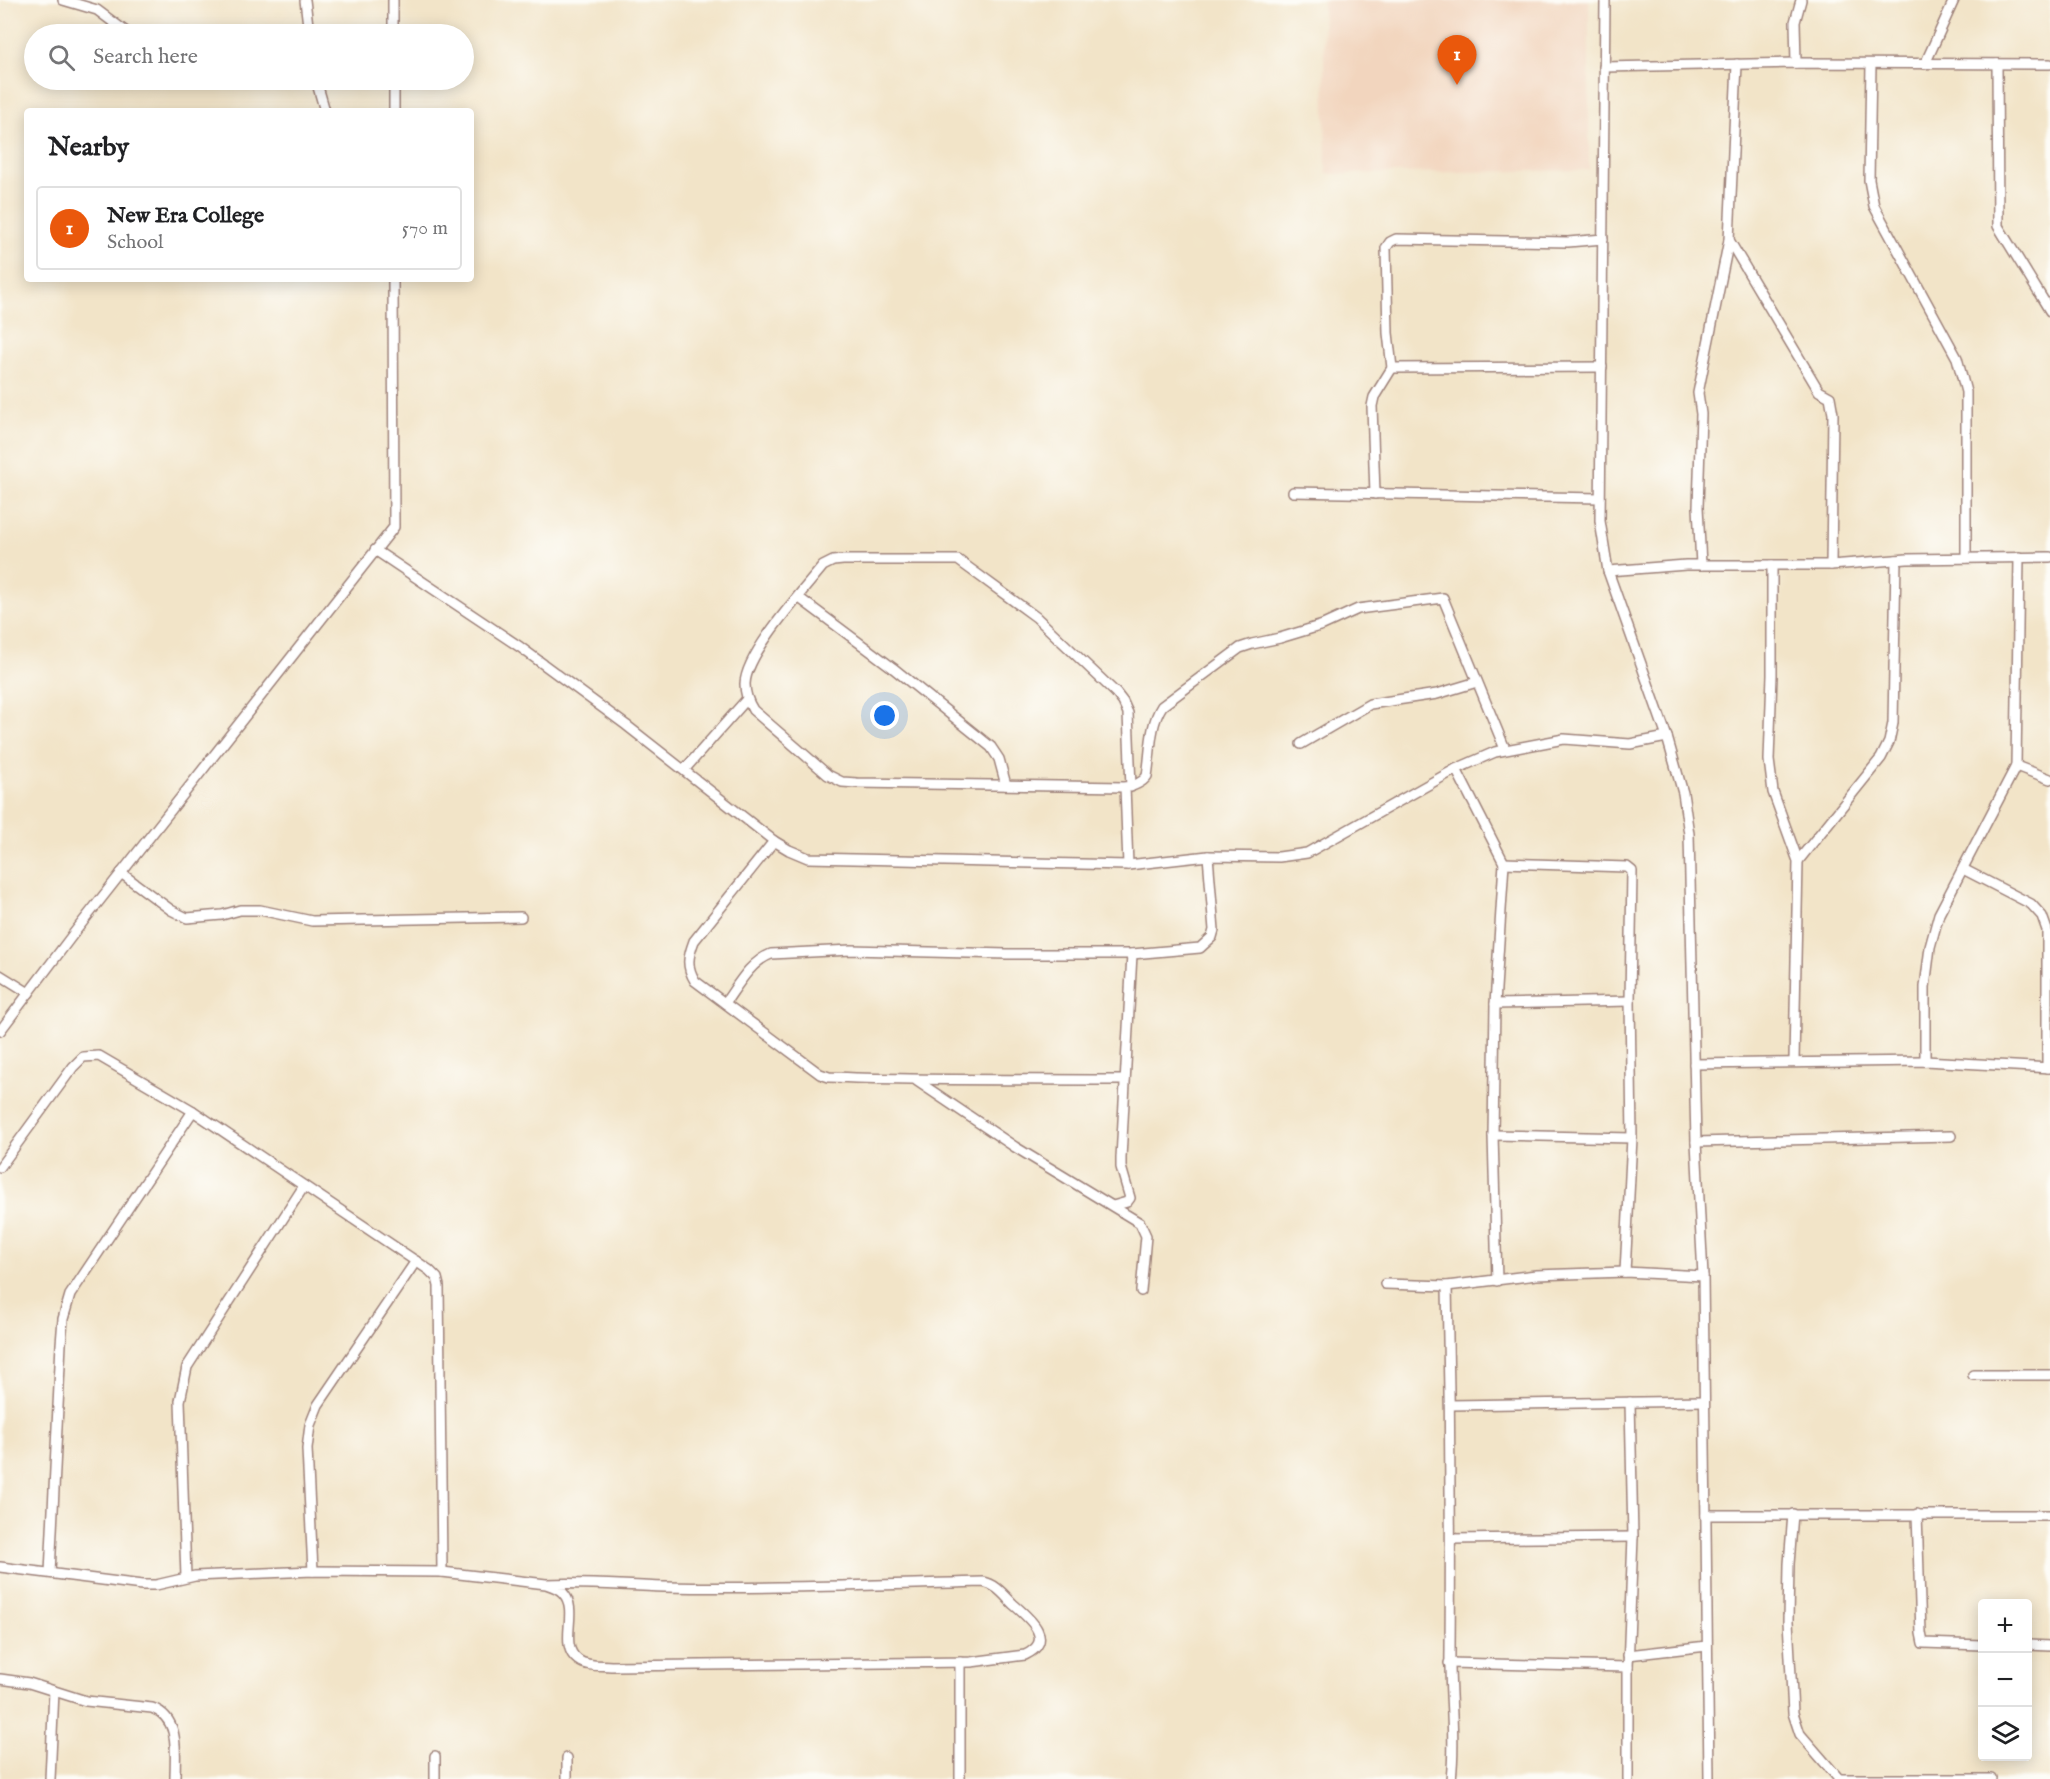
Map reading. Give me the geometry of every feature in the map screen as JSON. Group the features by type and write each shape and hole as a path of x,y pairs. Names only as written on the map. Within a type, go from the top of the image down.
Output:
{"street":[{"path":"63,0 97,10 116,24"},
{"path":"305,0 308,24"},
{"path":"393,0 393,24"},
{"path":"1605,0 1600,521 1608,571 1667,737 1683,793 1689,834 1696,1142 1703,1276 1709,1779"},
{"path":"1796,63 1795,22 1801,0"},
{"path":"1925,64 1954,0"},
{"path":"1604,68 1796,63 2050,63"},
{"path":"1701,565 1698,507 1701,414 1698,393 1729,240 1737,64"},
{"path":"1871,64 1869,180 1874,206 1957,358 1966,392 1966,558"},
{"path":"1997,64 1998,226 2050,311"},
{"path":"319,90 324,108"},
{"path":"394,90 394,108"},
{"path":"1375,494 1372,406 1374,397 1392,368 1388,333 1386,248 1392,240 1568,242 1602,239"},
{"path":"1729,240 1819,391 1830,398 1833,414 1831,565"},
{"path":"0,1031 394,526 393,282"},
{"path":"1392,368 1602,367"},
{"path":"1293,492 1600,498"},
{"path":"375,550 520,647 774,841 808,858 1128,865 1208,856 1279,857 1307,853 1456,769 1505,749 1564,739 1630,744 1667,737"},
{"path":"1925,1061 1925,987 1930,947 1939,914 2016,766 2019,557"},
{"path":"1608,571 1701,565 1831,565 1896,560 2050,557"},
{"path":"1128,865 1128,787 1128,713 1123,702 1036,617 962,562 953,559 833,561 823,566 780,616 748,669 745,683 747,699 764,722 828,776 842,782 1128,787 1147,776 1156,715 1162,706 1240,648 1323,625 1358,609 1443,598 1505,749"},
{"path":"1798,861 1881,758 1889,742 1893,723 1896,560"},
{"path":"1772,565 1769,760 1773,792 1798,861 1794,1061"},
{"path":"798,597 893,668 991,747 999,759 1006,785"},
{"path":"1300,744 1370,704 1437,694 1477,682"},
{"path":"684,770 747,699"},
{"path":"2016,766 2050,779"},
{"path":"1456,769 1504,863 1495,1004 1494,1135 1497,1281"},
{"path":"774,841 694,941 688,960 689,971 695,981 776,1043 824,1076 916,1081 1125,1080"},
{"path":"725,1003 753,965 760,958 771,954 851,950 1132,954 1200,948 1212,937 1214,930 1208,856"},
{"path":"1504,863 1632,869 1630,1001 1632,1138 1625,1272"},
{"path":"1694,1064 1925,1061 2049,1068 2048,930 2042,916 2031,904 1963,869"},
{"path":"121,873 171,910 187,918 222,915 240,910 260,910 312,921 521,916"},
{"path":"1113,1206 1127,1202 1130,1198 1121,1167 1121,1158 1132,954"},
{"path":"0,975 29,993"},
{"path":"1495,1004 1630,1001"},
{"path":"0,1167 73,1067 84,1057 99,1056 192,1111 416,1261 437,1278 440,1286 442,1572"},
{"path":"916,1081 1014,1147 1140,1224 1146,1236 1141,1291"},
{"path":"50,1573 61,1344 63,1319 70,1295 192,1111"},
{"path":"1494,1135 1632,1138"},
{"path":"1696,1142 1951,1136"},
{"path":"186,1577 180,1401 187,1367 304,1186"},
{"path":"313,1571 306,1449 310,1425 318,1406 416,1261"},
{"path":"1385,1284 1447,1286 1547,1275 1625,1272 1703,1276"},
{"path":"1447,1286 1451,1539 1449,1663 1454,1747 1451,1779"},
{"path":"1973,1375 2050,1375"},
{"path":"1450,1405 1704,1401"},
{"path":"1628,1779 1628,1655 1633,1537 1630,1402"},
{"path":"1793,1514 1788,1621 1793,1713 1800,1734 1839,1779 1991,1779"},
{"path":"1917,1514 1923,1643 1978,1645"},
{"path":"1706,1515 2050,1515"},
{"path":"1451,1539 1633,1537"},
{"path":"0,1567 142,1585 156,1585 186,1577 313,1571 442,1572 546,1584 586,1582 662,1587 989,1583 1032,1621 1039,1633 1038,1643 1032,1652 1017,1657 960,1662 655,1667 586,1664 579,1661 570,1649 570,1614 566,1597 561,1591 546,1584"},
{"path":"2032,1645 2050,1646"},
{"path":"1628,1655 1707,1646"},
{"path":"960,1662 960,1779"},
{"path":"1449,1663 1628,1667"},
{"path":"0,1679 29,1683 86,1701 161,1711 167,1716 174,1735 175,1779"},
{"path":"50,1779 54,1691"},
{"path":"435,1756 435,1779"},
{"path":"567,1758 567,1779"}],"shaded area":[{"path":"1323,0 1589,0 1589,170 1326,174"}],"place":[{"name":"New Era College","path":"1457,85"}]}
